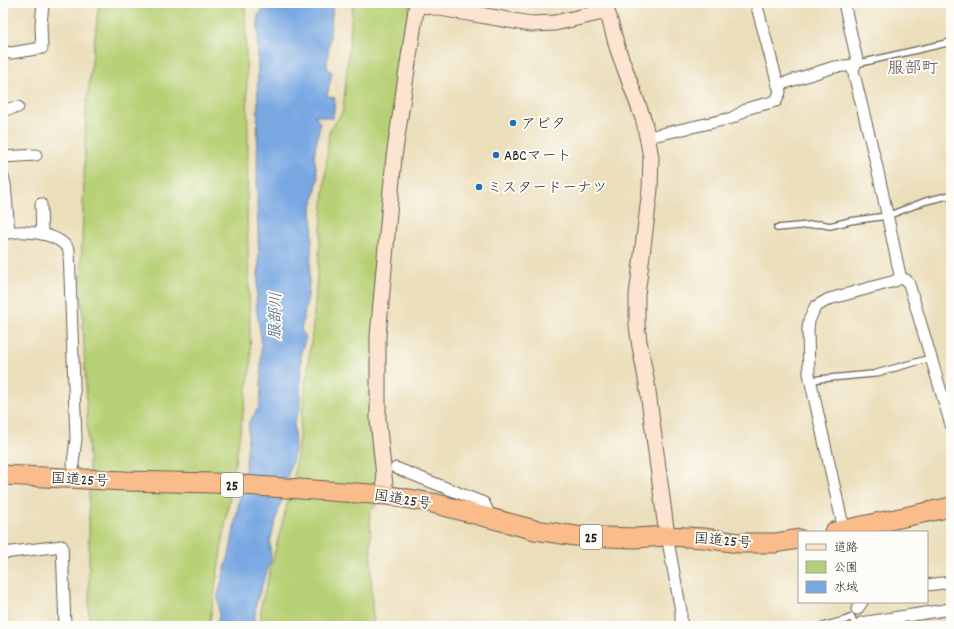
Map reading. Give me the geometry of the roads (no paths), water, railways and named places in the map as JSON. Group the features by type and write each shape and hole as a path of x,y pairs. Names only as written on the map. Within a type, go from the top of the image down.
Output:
{"highway":[{"name":"国道25号","path":"3,475 125,481 214,483 386,495 433,503 535,530 576,536 635,538 667,536 739,543 775,543 798,539"},
{"path":"839,531 951,507"}],"street":[{"path":"3,52 10,53 42,48 41,25 43,3"},
{"path":"386,495 378,420 378,336 394,157 417,3 531,24 556,23 606,7 618,50 640,108 648,137 651,157 651,176 637,295 637,325 647,384 667,536 681,611 680,619 682,626"},
{"path":"648,137 732,118 749,108 776,101 780,92 756,3"},
{"path":"844,3 857,60 853,70 877,167 900,270 900,278"},
{"path":"778,85 834,67 855,64"},
{"path":"3,110 18,107"},
{"path":"3,157 36,155"},
{"path":"3,177 5,184 6,233 26,231 42,234 62,242 70,250 76,439 73,463 76,478"},
{"path":"41,204 42,234"},
{"path":"839,531 810,381 808,329 812,313 815,308 830,299 900,278 906,280 909,284 951,425"},
{"path":"396,468 484,503 488,512 488,518"},
{"path":"3,553 62,546 64,626"},
{"path":"928,585 951,582"},
{"path":"862,626 861,623 951,609"}],"lane":[{"path":"855,64 951,42"},
{"path":"777,228 820,224 830,226 850,221 887,216 926,201 951,195"},
{"path":"810,381 874,374 931,358"},
{"path":"823,626 852,617 855,626"}],"water":[{"name":"服部川","path":"262,3 333,3 327,65 328,70 332,72 327,96 335,98 333,119 315,115 320,124 314,156 318,178 311,213 313,225 308,296 301,330 306,337 301,352 300,408 294,423 295,450 270,542 271,560 256,603 254,626 215,626 219,617 218,594 230,551 246,463 249,422 259,407 261,391 261,338 256,305 259,262 257,205 258,15 262,12"}],"place":[{"name":"アピタ","path":"513,123"},
{"name":"ABCマート","path":"496,155"},
{"name":"ミスタードーナツ","path":"479,187"}],"district":[{"name":"服部町","path":"913,67"}]}
